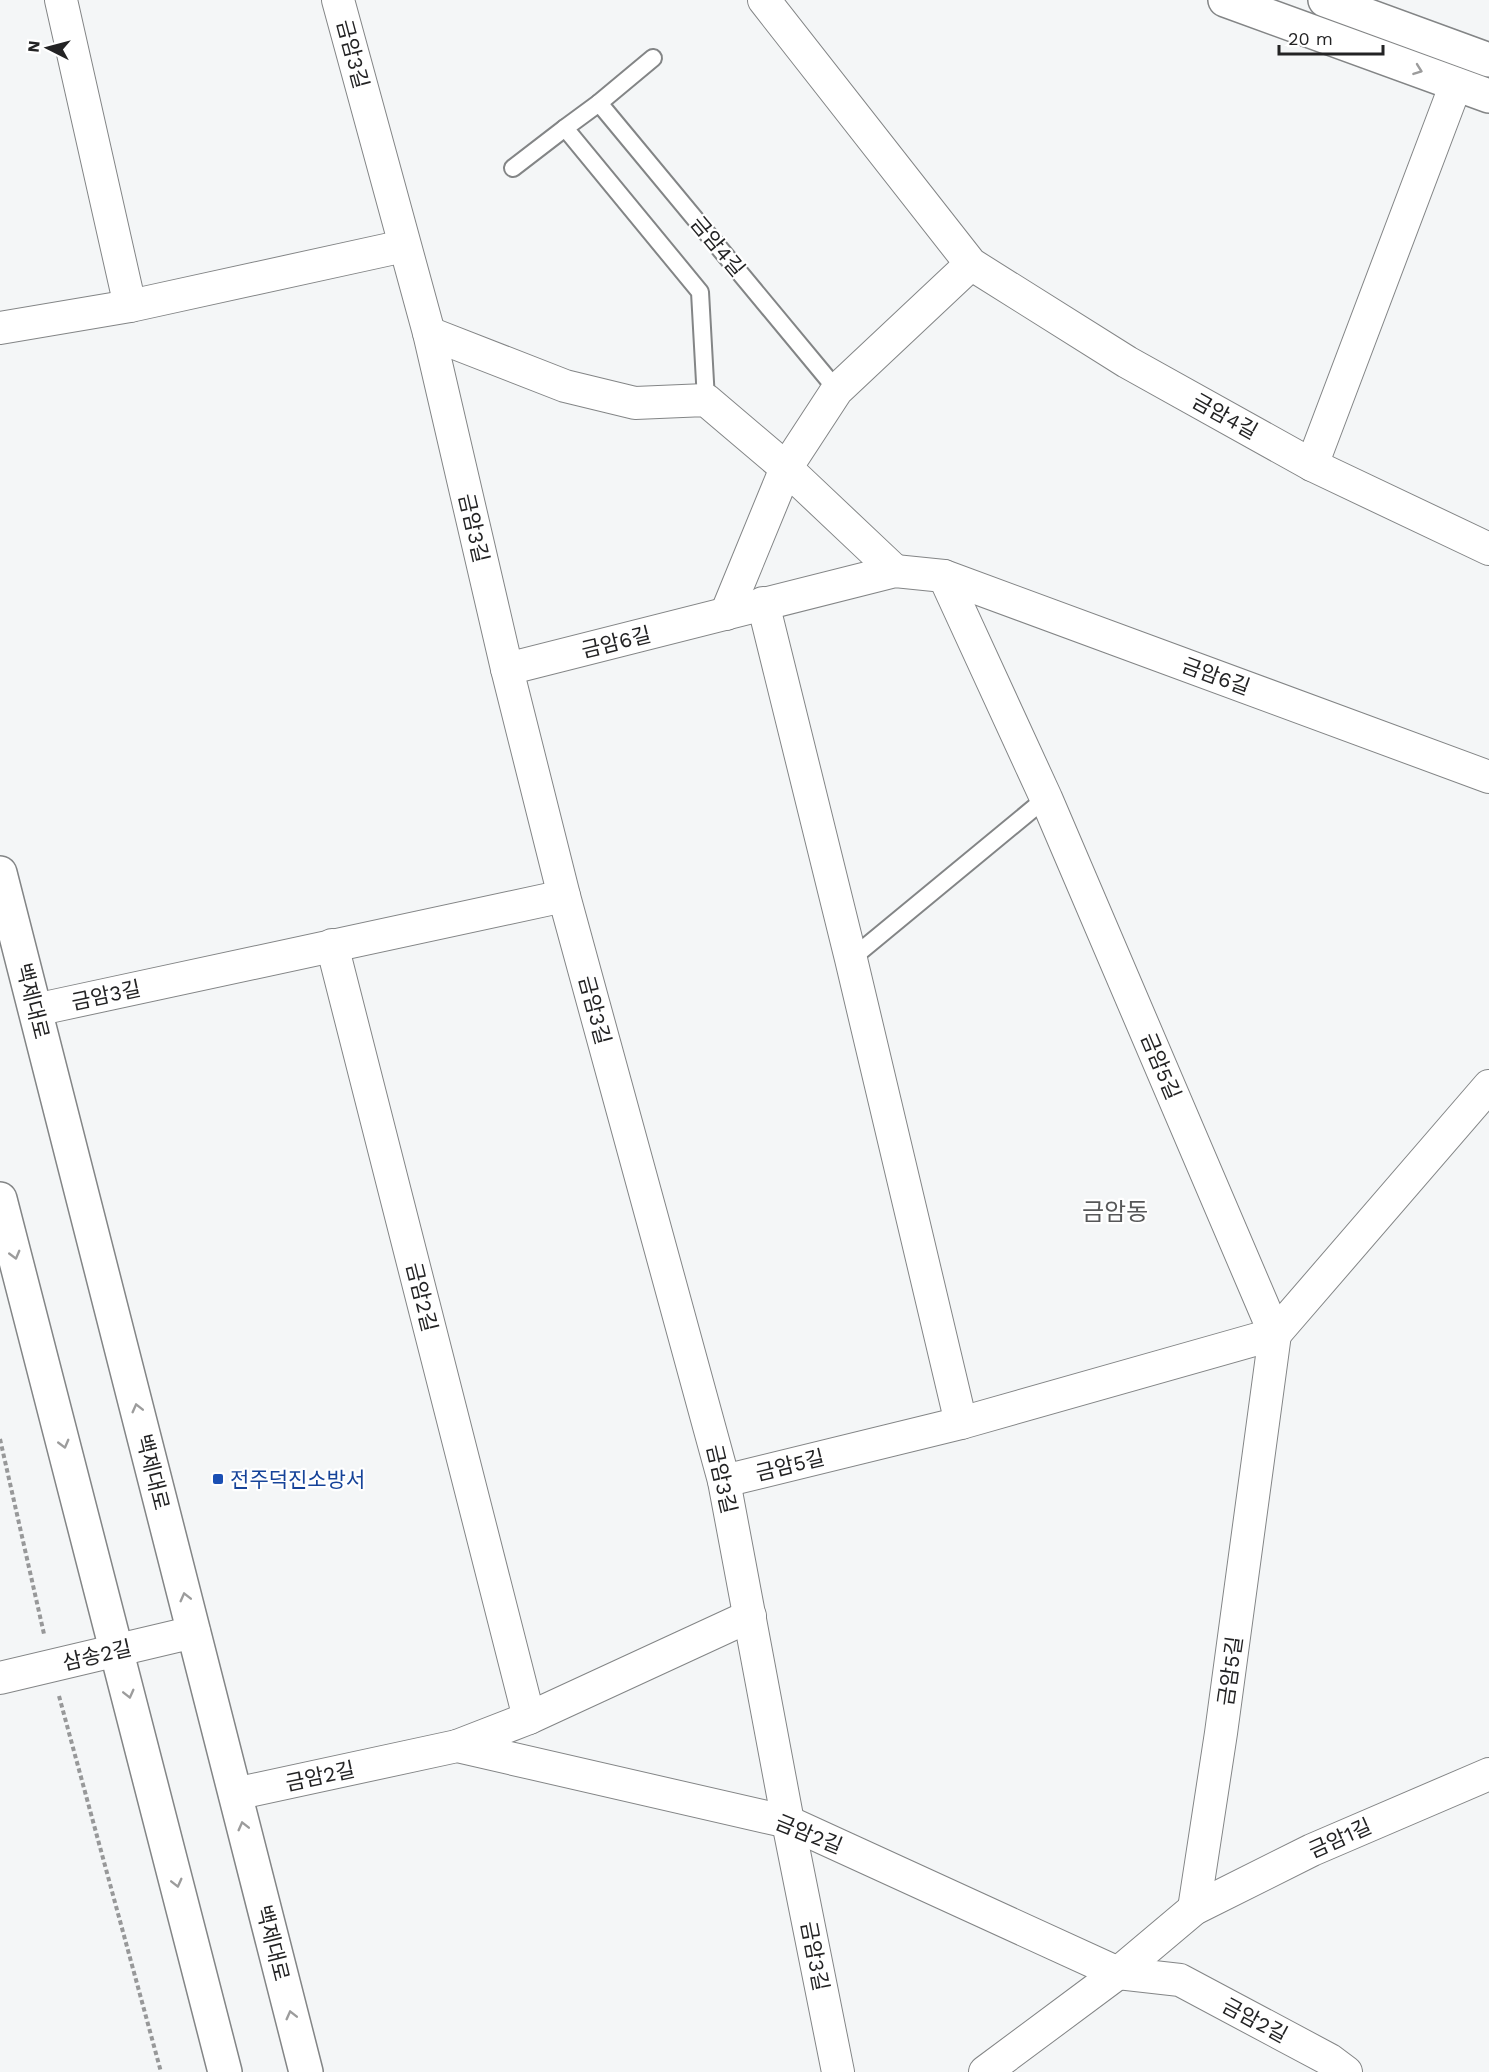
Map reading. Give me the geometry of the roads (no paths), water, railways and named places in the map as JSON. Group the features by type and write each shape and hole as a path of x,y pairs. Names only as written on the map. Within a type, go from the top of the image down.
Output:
{"street":[{"path":"61,0 130,306"},
{"name":"금암3길","path":"338,0 429,333 507,669 564,896 724,1481 838,2072"},
{"name":"금암4길","path":"764,0 971,264 1127,362 1312,465 1489,549"},
{"path":"1225,0 1489,96"},
{"path":"1324,0 1489,60"},
{"path":"1312,465 1456,84"},
{"path":"0,328 130,306 404,246"},
{"path":"726,614 786,468 837,390 971,264"},
{"path":"429,333 565,386 635,403 706,399 786,468 895,571"},
{"name":"금암6길","path":"507,669 895,571 944,576 1489,777"},
{"path":"944,576 1046,798"},
{"path":"763,603 851,959 961,1422"},
{"name":"금암5길","path":"1046,798 1275,1334 1221,1733 1194,1909"},
{"name":"백제대로","path":"0,873 306,2072"},
{"name":"금암3길","path":"35,1010 564,896"},
{"name":"금암2길","path":"332,945 529,1718"},
{"path":"1275,1334 1489,1086"},
{"path":"0,1199 225,2072"},
{"name":"금암5길","path":"724,1481 961,1422 1275,1334"},
{"path":"457,1746 529,1718 750,1616"},
{"name":"삼송2길","path":"0,1677 194,1632"},
{"name":"금암2길","path":"235,1794 457,1746 788,1822 1118,1973 1180,1980 1330,2060 1346,2072"},
{"name":"금암1길","path":"1194,1909 1312,1850 1489,1774"},
{"path":"984,2072 1118,1973 1194,1909"}],"lane":[{"path":"513,168 599,103 653,58"},
{"name":"금암4길","path":"599,103 837,390"},
{"name":"금암4길","path":"565,128 700,292 706,399"},
{"path":"851,959 1046,798"}],"place":[{"name":"전주덕진소방서","path":"218,1479"}],"district":[{"name":"금암동","path":"1115,1212"}]}
